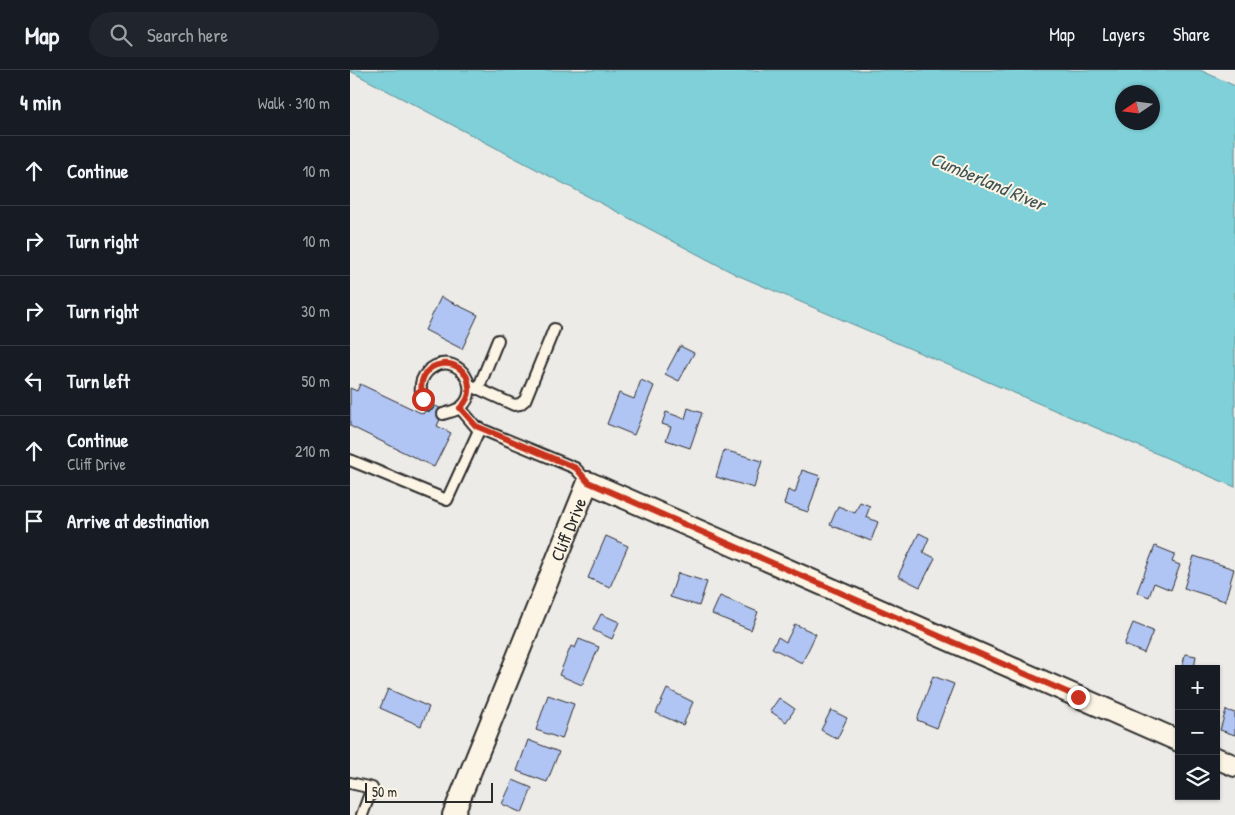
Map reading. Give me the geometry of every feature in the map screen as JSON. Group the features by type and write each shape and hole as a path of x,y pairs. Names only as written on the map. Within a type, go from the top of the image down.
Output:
{"street":[{"name":"Cliff Drive","path":"453,815 588,482 1175,739"},
{"path":"1220,760 1235,766"}],"lane":[{"path":"428,405 423,399 421,382 431,368 438,364 446,363 455,365 462,370 474,387 514,405 520,404 525,400 554,329"},
{"path":"443,414 460,408 466,401 498,340"},
{"path":"460,408 476,426 576,468 588,482"},
{"path":"350,460 447,500 480,428"},
{"path":"350,783 372,788 362,815"}],"water":[{"name":"Cumberland River","path":"350,70 1200,70 1235,86 1235,487 737,275"}],"building":[{"path":"441,297 478,315 462,349 425,330"},
{"path":"680,346 694,353 679,381 665,374"},
{"path":"641,380 654,386 634,435 607,424 619,393 634,399"},
{"path":"360,384 423,414 429,403 444,410 437,426 451,433 434,467 350,426 350,388 357,391"},
{"path":"688,408 702,413 690,448 666,440 671,427 662,424 666,412 685,419"},
{"path":"724,450 762,461 754,488 716,477"},
{"path":"802,470 820,476 808,512 784,504 788,490 795,493"},
{"path":"860,502 870,506 866,517 878,522 871,541 830,525 838,506 855,513"},
{"path":"919,533 929,538 923,552 935,558 920,587 898,576"},
{"path":"606,536 628,546 610,587 588,578"},
{"path":"1155,546 1175,554 1172,562 1180,565 1171,590 1154,583 1149,597 1137,592"},
{"path":"1194,556 1234,569 1225,601 1184,588"},
{"path":"678,573 707,582 699,606 670,597"},
{"path":"720,596 758,612 751,630 712,614"},
{"path":"601,614 619,622 612,639 593,630"},
{"path":"1133,623 1153,631 1144,653 1124,645"},
{"path":"795,624 816,634 802,663 772,648 778,637 786,642"},
{"path":"579,639 599,647 582,685 559,675 571,646 575,648"},
{"path":"1185,654 1196,656 1195,665 1183,665"},
{"path":"933,676 954,684 937,728 917,720"},
{"path":"388,689 429,707 421,726 380,708"},
{"path":"667,689 693,702 683,725 656,713"},
{"path":"548,695 574,704 562,739 536,730"},
{"path":"779,698 795,709 786,722 770,711"},
{"path":"831,710 847,718 837,739 821,730"},
{"path":"1226,710 1235,713 1235,735 1220,730"},
{"path":"528,740 559,752 547,782 517,771"},
{"path":"513,780 532,788 522,813 502,804"}],"route":[{"path":"423,399 421,382 425,374 438,364 455,365 462,370 470,385 466,401 460,408 476,426 576,468 588,482 1078,697"}]}
